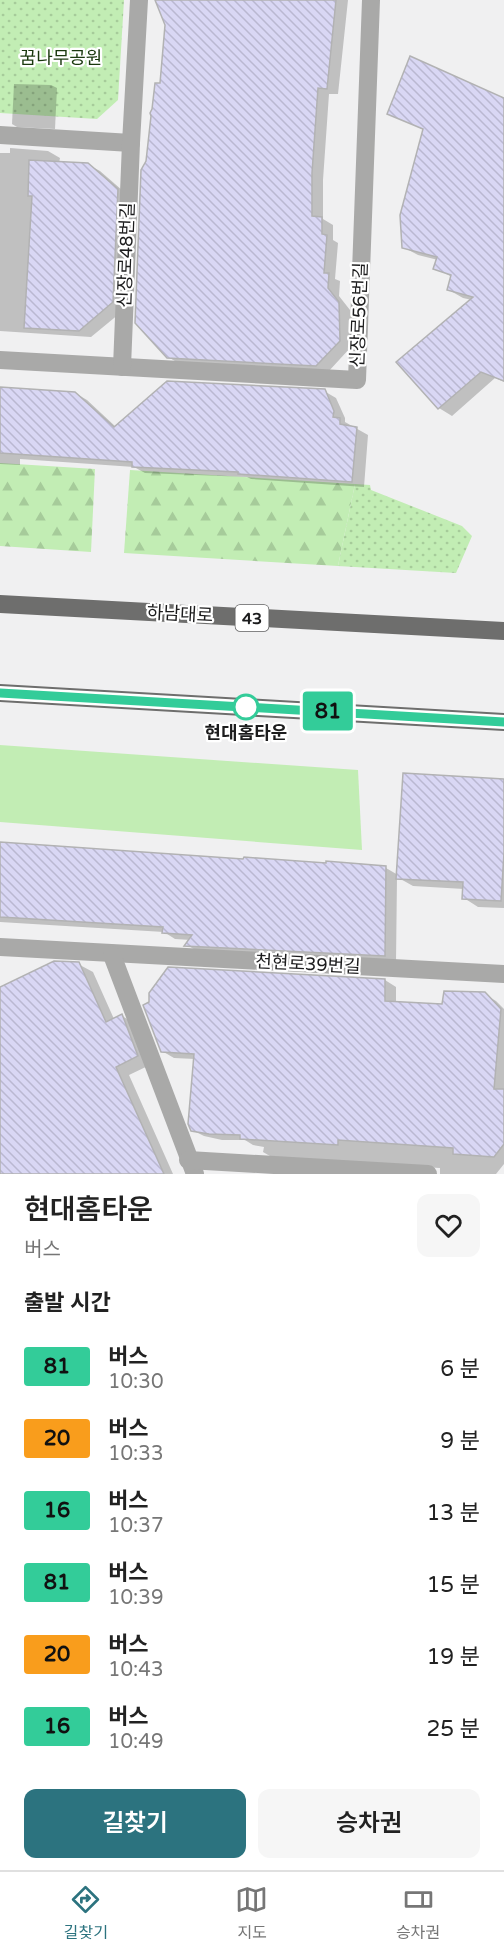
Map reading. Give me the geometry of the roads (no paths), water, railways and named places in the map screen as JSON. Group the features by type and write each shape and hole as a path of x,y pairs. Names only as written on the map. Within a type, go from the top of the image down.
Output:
{"main road":[{"name":"하남대로","path":"0,604 504,631"},
{"path":"0,693 504,722"}],"street":[{"name":"신장로48번길","path":"122,367 131,143 140,0"},
{"name":"신장로56번길","path":"0,360 357,380 371,0"},
{"path":"0,135 131,143"},
{"name":"천현로39번길","path":"0,948 504,974"},
{"path":"112,955 191,1167 428,1174"}],"place":[{"name":"현대홈타운","path":"246,707"}],"park label":[{"name":"꿈나무공원","path":"61,58"}]}
